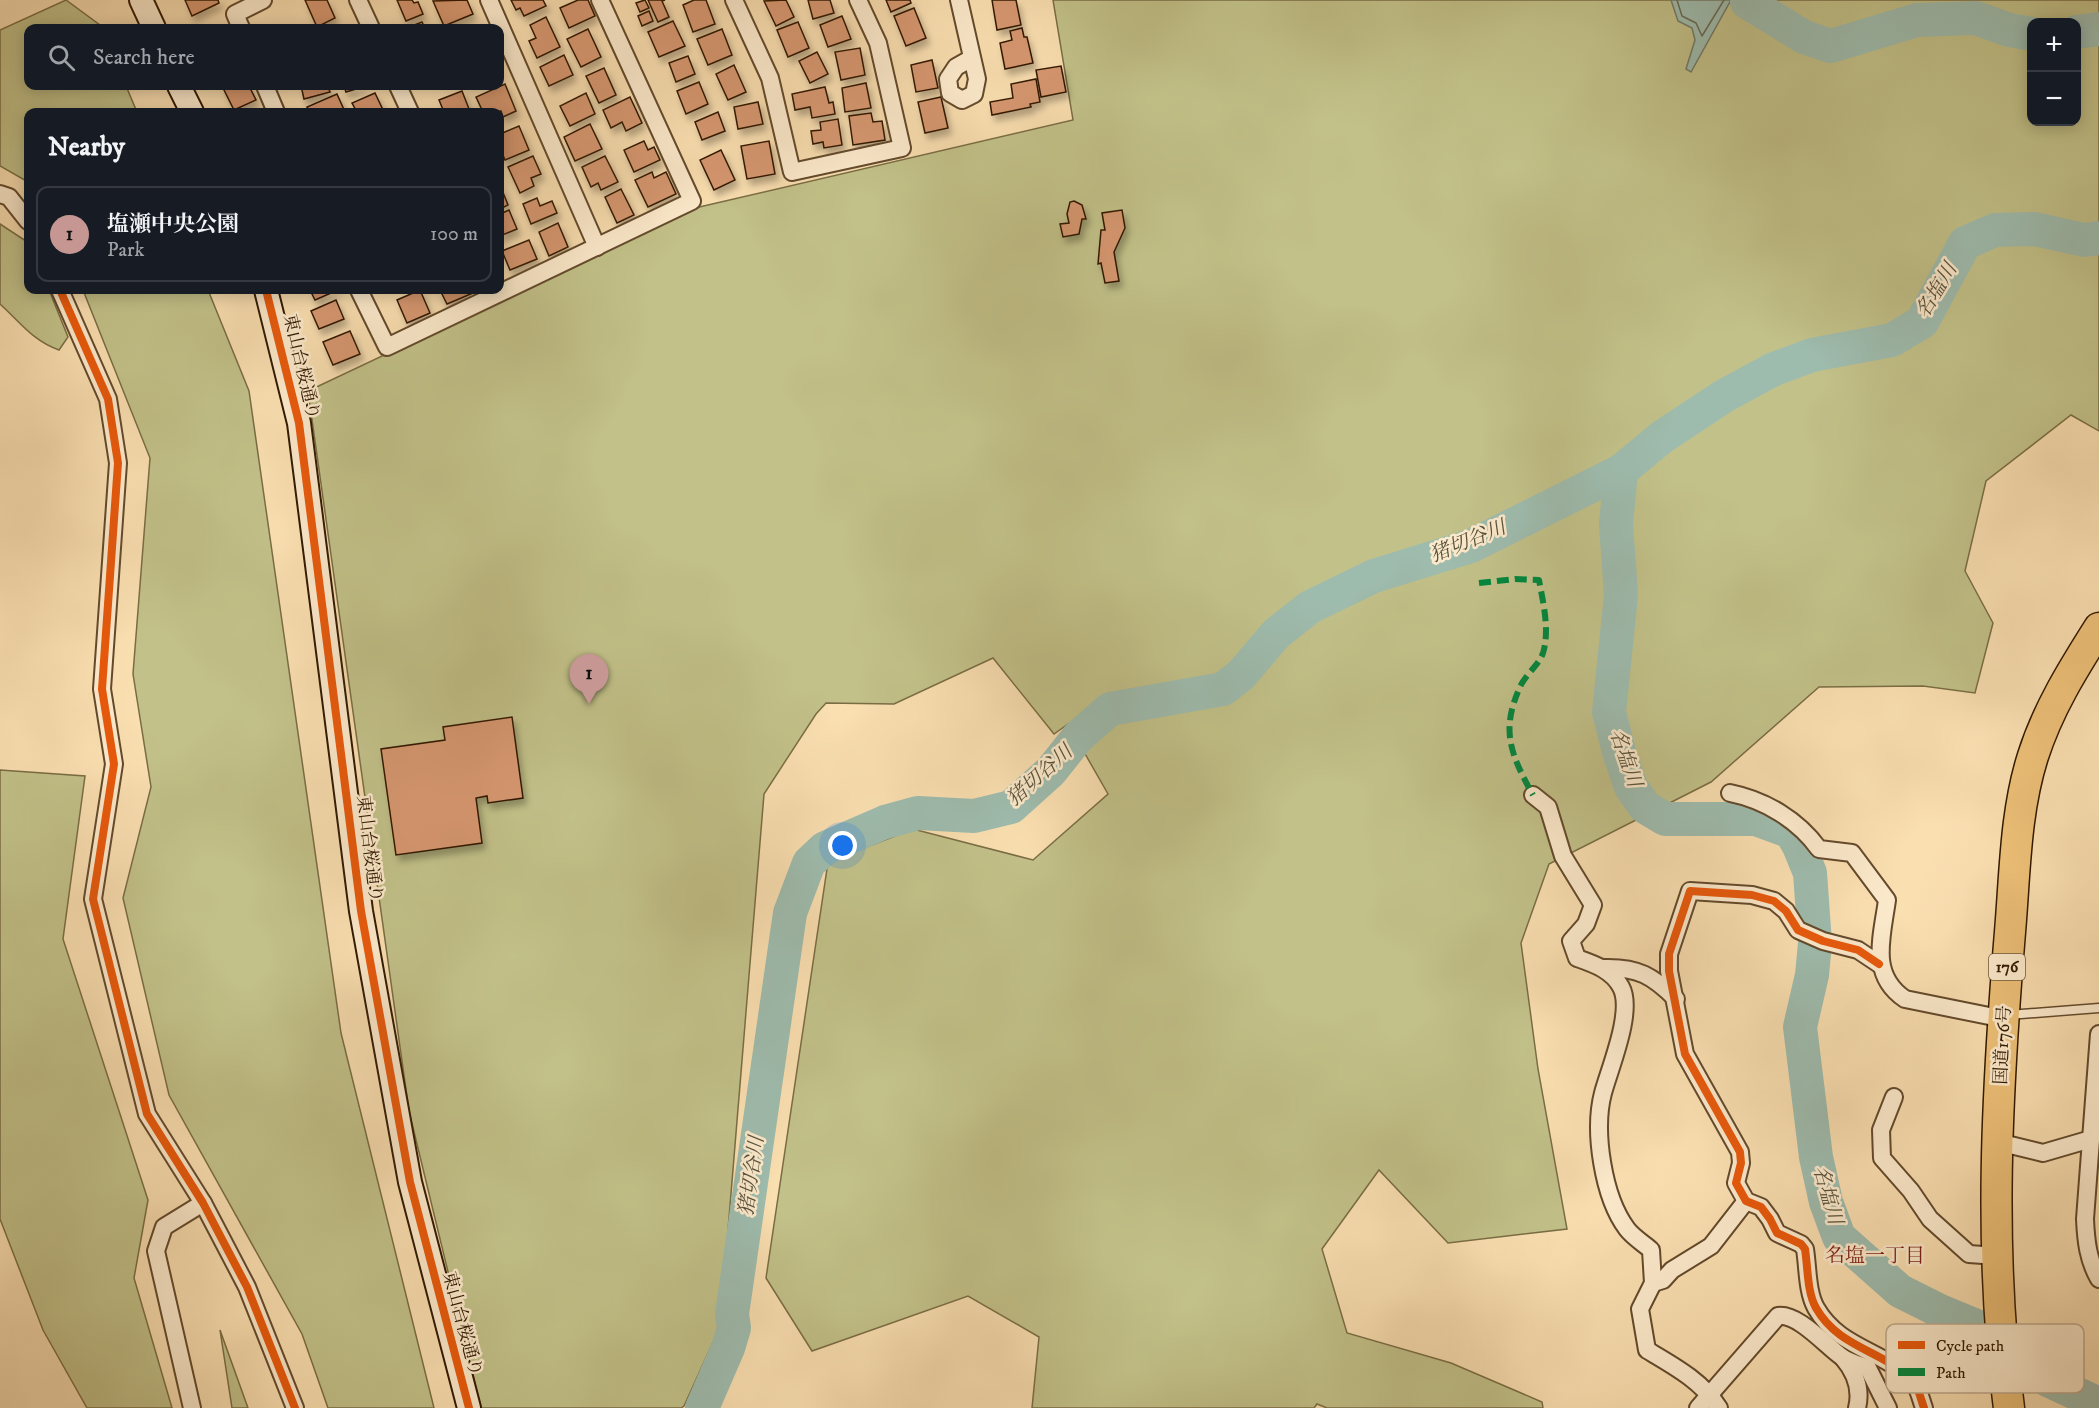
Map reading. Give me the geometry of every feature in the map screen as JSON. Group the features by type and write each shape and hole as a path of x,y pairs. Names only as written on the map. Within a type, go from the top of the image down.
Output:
{"highway":[{"name":"国道176号","path":"2002,1324 1997,1256 1998,1142 2004,1017 2023,791 2033,756 2056,696 2099,628"},
{"name":"国道176号","path":"2007,1393 2009,1408"}],"street":[{"path":"141,0 152,24"},
{"path":"239,24 235,14 263,0"},
{"path":"358,0 369,24"},
{"path":"489,0 499,24"},
{"path":"504,287 597,247 692,201 600,0"},
{"path":"734,0 770,78 792,172 902,148 878,43 858,0"},
{"path":"959,0 972,58"},
{"path":"504,34 597,247"},
{"path":"181,90 190,108"},
{"path":"267,90 274,108"},
{"path":"400,90 408,108"},
{"path":"0,194 9,197 24,217"},
{"path":"62,294 108,399 118,463 102,689 114,764 93,900 147,1114 203,1203 247,1287 295,1408"},
{"name":"東山台桜通り","path":"267,294 299,423 361,911 406,1158 469,1408"},
{"path":"360,294 387,347 488,294"},
{"path":"1730,793 1750,797 1791,820 1806,830 1819,849 1852,853 1887,900 1879,964"},
{"path":"1533,795 1548,807 1563,856 1593,904 1586,924 1571,941 1577,958 1604,968 1617,967 1655,978 1677,999"},
{"path":"1886,1362 1840,1338 1817,1309 1812,1298 1805,1249 1801,1244 1777,1233 1761,1207 1746,1201 1736,1183 1741,1163 1740,1152 1685,1054 1677,999 1669,971 1669,954 1690,891 1752,895 1774,901 1786,911 1798,930 1823,941 1857,950 1879,964 1894,992 1905,999 2004,1017"},
{"path":"1604,968 1622,988 1625,1019 1602,1096 1599,1147 1612,1202 1627,1230 1651,1250 1653,1283 1640,1309 1647,1350 1683,1371 1715,1402"},
{"path":"2099,1034 2086,1241 2099,1279"},
{"path":"1894,1098 1881,1130 1882,1158 1911,1191 1930,1219 1969,1254 1997,1256"},
{"path":"1998,1142 2043,1153 2094,1130"},
{"path":"1653,1283 1663,1280 1672,1270 1711,1246 1746,1201"},
{"path":"192,1408 156,1251 164,1227 203,1203"},
{"path":"1698,1408 1715,1402 1778,1316 1784,1315 1814,1333 1854,1370 1858,1385 1857,1408"},
{"path":"1843,1358 1868,1368 1888,1408"},
{"path":"1919,1393 1924,1408"}],"lane":[{"path":"2004,1017 2099,1008"}],"shaded area":[{"path":"66,0 99,24 24,24 24,90 128,90 135,108 24,108 24,180 0,166 0,30"},
{"path":"1053,0 2099,0 2099,431 2071,415 1986,481 1965,571 1993,623 1975,693 1923,686 1819,687 1711,782 1549,864 1521,943 1538,1069 1567,1229 1448,1243 1379,1170 1322,1249 1347,1333 1451,1363 1542,1402 1543,1408 1327,1408 1317,1404 1314,1408 1032,1408 1039,1337 968,1296 812,1351 766,1278 828,862 913,829 1033,860 1108,794 1068,724 1054,734 993,658 894,704 826,703 816,714 764,794 720,1327 684,1406 681,1408 481,1408 409,1111 308,391 695,208 1073,120"},
{"path":"0,224 24,240 24,294 51,294 68,337 59,350 50,346 34,336 0,304"},
{"path":"85,294 210,294 249,391 341,1033 434,1408 328,1408 302,1334 169,1095 123,898 151,787 133,674 150,458"},
{"path":"0,770 85,776 63,939 148,1200 134,1278 172,1408 87,1408 43,1330 0,1219"},
{"path":"220,1330 248,1408 232,1408"}],"water":[{"path":"1671,0 1731,0 1691,72 1686,69 1695,40 1692,28 1678,21"}],"building":[{"path":"185,0 218,0 219,3 192,16"},
{"path":"305,0 327,0 335,18 323,24 316,24"},
{"path":"397,0 418,2 423,14 406,21"},
{"path":"467,0 473,14 449,24 443,24 433,1"},
{"path":"511,0 543,0 546,6 524,16 520,8 516,10"},
{"path":"578,0 588,0 595,16 569,28 560,8"},
{"path":"645,0 649,8 640,12 636,3"},
{"path":"648,0 665,0 662,1 669,17 658,22"},
{"path":"694,0 706,0 715,24 693,32 683,5"},
{"path":"786,0 794,17 776,26 764,1"},
{"path":"808,0 830,0 834,13 813,19"},
{"path":"886,0 910,0 911,3 891,12"},
{"path":"992,0 1016,0 1021,25 997,30"},
{"path":"914,8 926,38 906,46 894,16"},
{"path":"649,11 653,21 642,26 638,16"},
{"path":"842,16 851,39 828,47 820,25"},
{"path":"546,17 560,47 537,58 529,41 536,38 530,25"},
{"path":"673,21 685,46 659,57 648,32"},
{"path":"798,22 809,48 788,57 777,30"},
{"path":"1022,28 1024,37 1027,37 1033,63 1005,69 1000,43 1012,40 1010,31"},
{"path":"588,29 601,57 581,67 567,39"},
{"path":"722,29 732,55 708,65 697,39"},
{"path":"860,48 865,75 841,80 835,52"},
{"path":"817,52 828,74 810,83 799,61"},
{"path":"564,55 573,75 549,86 540,67"},
{"path":"688,56 695,74 676,82 669,63"},
{"path":"932,60 938,88 916,92 911,65"},
{"path":"734,65 746,92 728,100 716,74"},
{"path":"1061,66 1066,92 1041,97 1036,70"},
{"path":"604,68 616,95 599,103 586,76"},
{"path":"1036,79 1040,102 1030,104 1031,107 992,115 990,102 1013,98 1011,84"},
{"path":"699,82 708,104 686,114 677,91"},
{"path":"866,83 871,108 845,112 842,88"},
{"path":"504,84 516,111 504,117 504,108 481,108 476,97 492,90 504,90"},
{"path":"825,87 829,103 833,102 835,114 812,118 810,107 795,110 792,94"},
{"path":"224,90 251,90 256,100 233,108"},
{"path":"302,90 329,90 330,92 304,99"},
{"path":"462,91 469,108 442,108 439,100"},
{"path":"375,93 382,108 355,108 352,103"},
{"path":"586,93 595,114 570,126 560,106"},
{"path":"337,94 343,108 308,108"},
{"path":"630,97 642,123 626,131 622,122 611,128 603,110"},
{"path":"941,97 948,128 925,133 918,102"},
{"path":"758,102 763,124 738,129 734,107"},
{"path":"718,112 725,131 702,140 695,122"},
{"path":"871,113 873,122 882,121 885,140 853,145 849,116"},
{"path":"838,119 842,145 824,148 823,142 813,144 811,131 821,130 820,122"},
{"path":"590,124 602,149 575,161 564,137"},
{"path":"519,126 529,150 505,160 504,132"},
{"path":"644,141 648,150 654,147 660,160 634,172 624,150"},
{"path":"769,141 775,174 747,179 741,146"},
{"path":"721,150 735,180 714,190 700,160"},
{"path":"533,156 541,174 531,178 534,186 520,193 508,167"},
{"path":"605,156 618,182 601,190 598,183 591,187 582,167"},
{"path":"652,172 654,178 666,172 676,194 648,207 635,180"},
{"path":"621,189 634,215 617,223 605,197"},
{"path":"504,195 508,205 504,207"},
{"path":"537,198 540,206 552,201 557,213 531,224 523,204"},
{"path":"1074,201 1082,205 1086,219 1082,219 1079,234 1063,237 1060,224 1069,223 1067,214 1070,202"},
{"path":"509,210 517,229 504,234 504,212"},
{"path":"1122,210 1125,228 1114,252 1119,281 1105,283 1101,263 1098,264 1101,230 1105,230 1102,213"},
{"path":"558,223 568,247 549,256 539,232"},
{"path":"529,240 537,259 510,270 504,250"},
{"path":"312,294 329,294 315,300"},
{"path":"411,294 422,294 430,313 407,323 397,300"},
{"path":"442,294 471,294 447,304"},
{"path":"336,300 344,319 319,329 311,311"},
{"path":"350,331 360,354 333,365 323,342"},
{"path":"512,717 523,798 488,803 487,796 476,798 482,843 396,855 381,749 445,740 443,727"}],"waterway":[{"path":"1747,2 1804,37 1831,46 1917,20 1976,18 2009,30 2027,33"},
{"path":"2081,31 2099,29"},
{"name":"猪切谷川","path":"702,1408 728,1348 734,1328 732,1314 790,913 809,863 825,848 885,822 918,813 974,816 1011,807 1051,771 1078,737 1110,709 1223,689 1241,675 1276,634 1310,607 1374,576 1471,546 1621,471 1662,437 1724,396 1774,369 1812,355 1892,340 1922,322 1965,243 1995,230 2035,229 2084,240 2099,238"},
{"name":"名塩川","path":"1621,471 1616,524 1621,595 1609,712 1631,787 1645,807 1665,819 1756,819 1791,832 1810,873 1815,943 1812,975 1800,1027 1816,1157 1826,1202 1839,1237 1900,1291 1971,1324"},
{"name":"名塩川","path":"2076,1393 2099,1404"}],"marked path":[{"path":"1479,583 1515,579 1539,580 1545,616 1545,644 1541,657 1520,687 1510,717 1514,755 1533,795"}],"cycle path":[{"path":"62,294 108,399 118,463 102,689 114,764 93,899 147,1114 203,1203 247,1287 295,1408"},
{"path":"267,294 299,423 361,911 410,1182 469,1408"},
{"path":"1879,964 1858,950 1823,941 1798,930 1786,911 1774,901 1752,895 1690,891 1669,954 1669,971 1685,1054 1740,1152 1741,1163 1736,1183 1746,1201 1761,1207 1777,1233 1801,1244 1805,1249 1813,1302 1826,1322 1850,1341 1886,1361"},
{"path":"1920,1393 1924,1408"}],"place":[{"name":"塩瀬中央公園","path":"589,704"}],"district":[{"name":"名塩一丁目","path":"1875,1256"}]}
